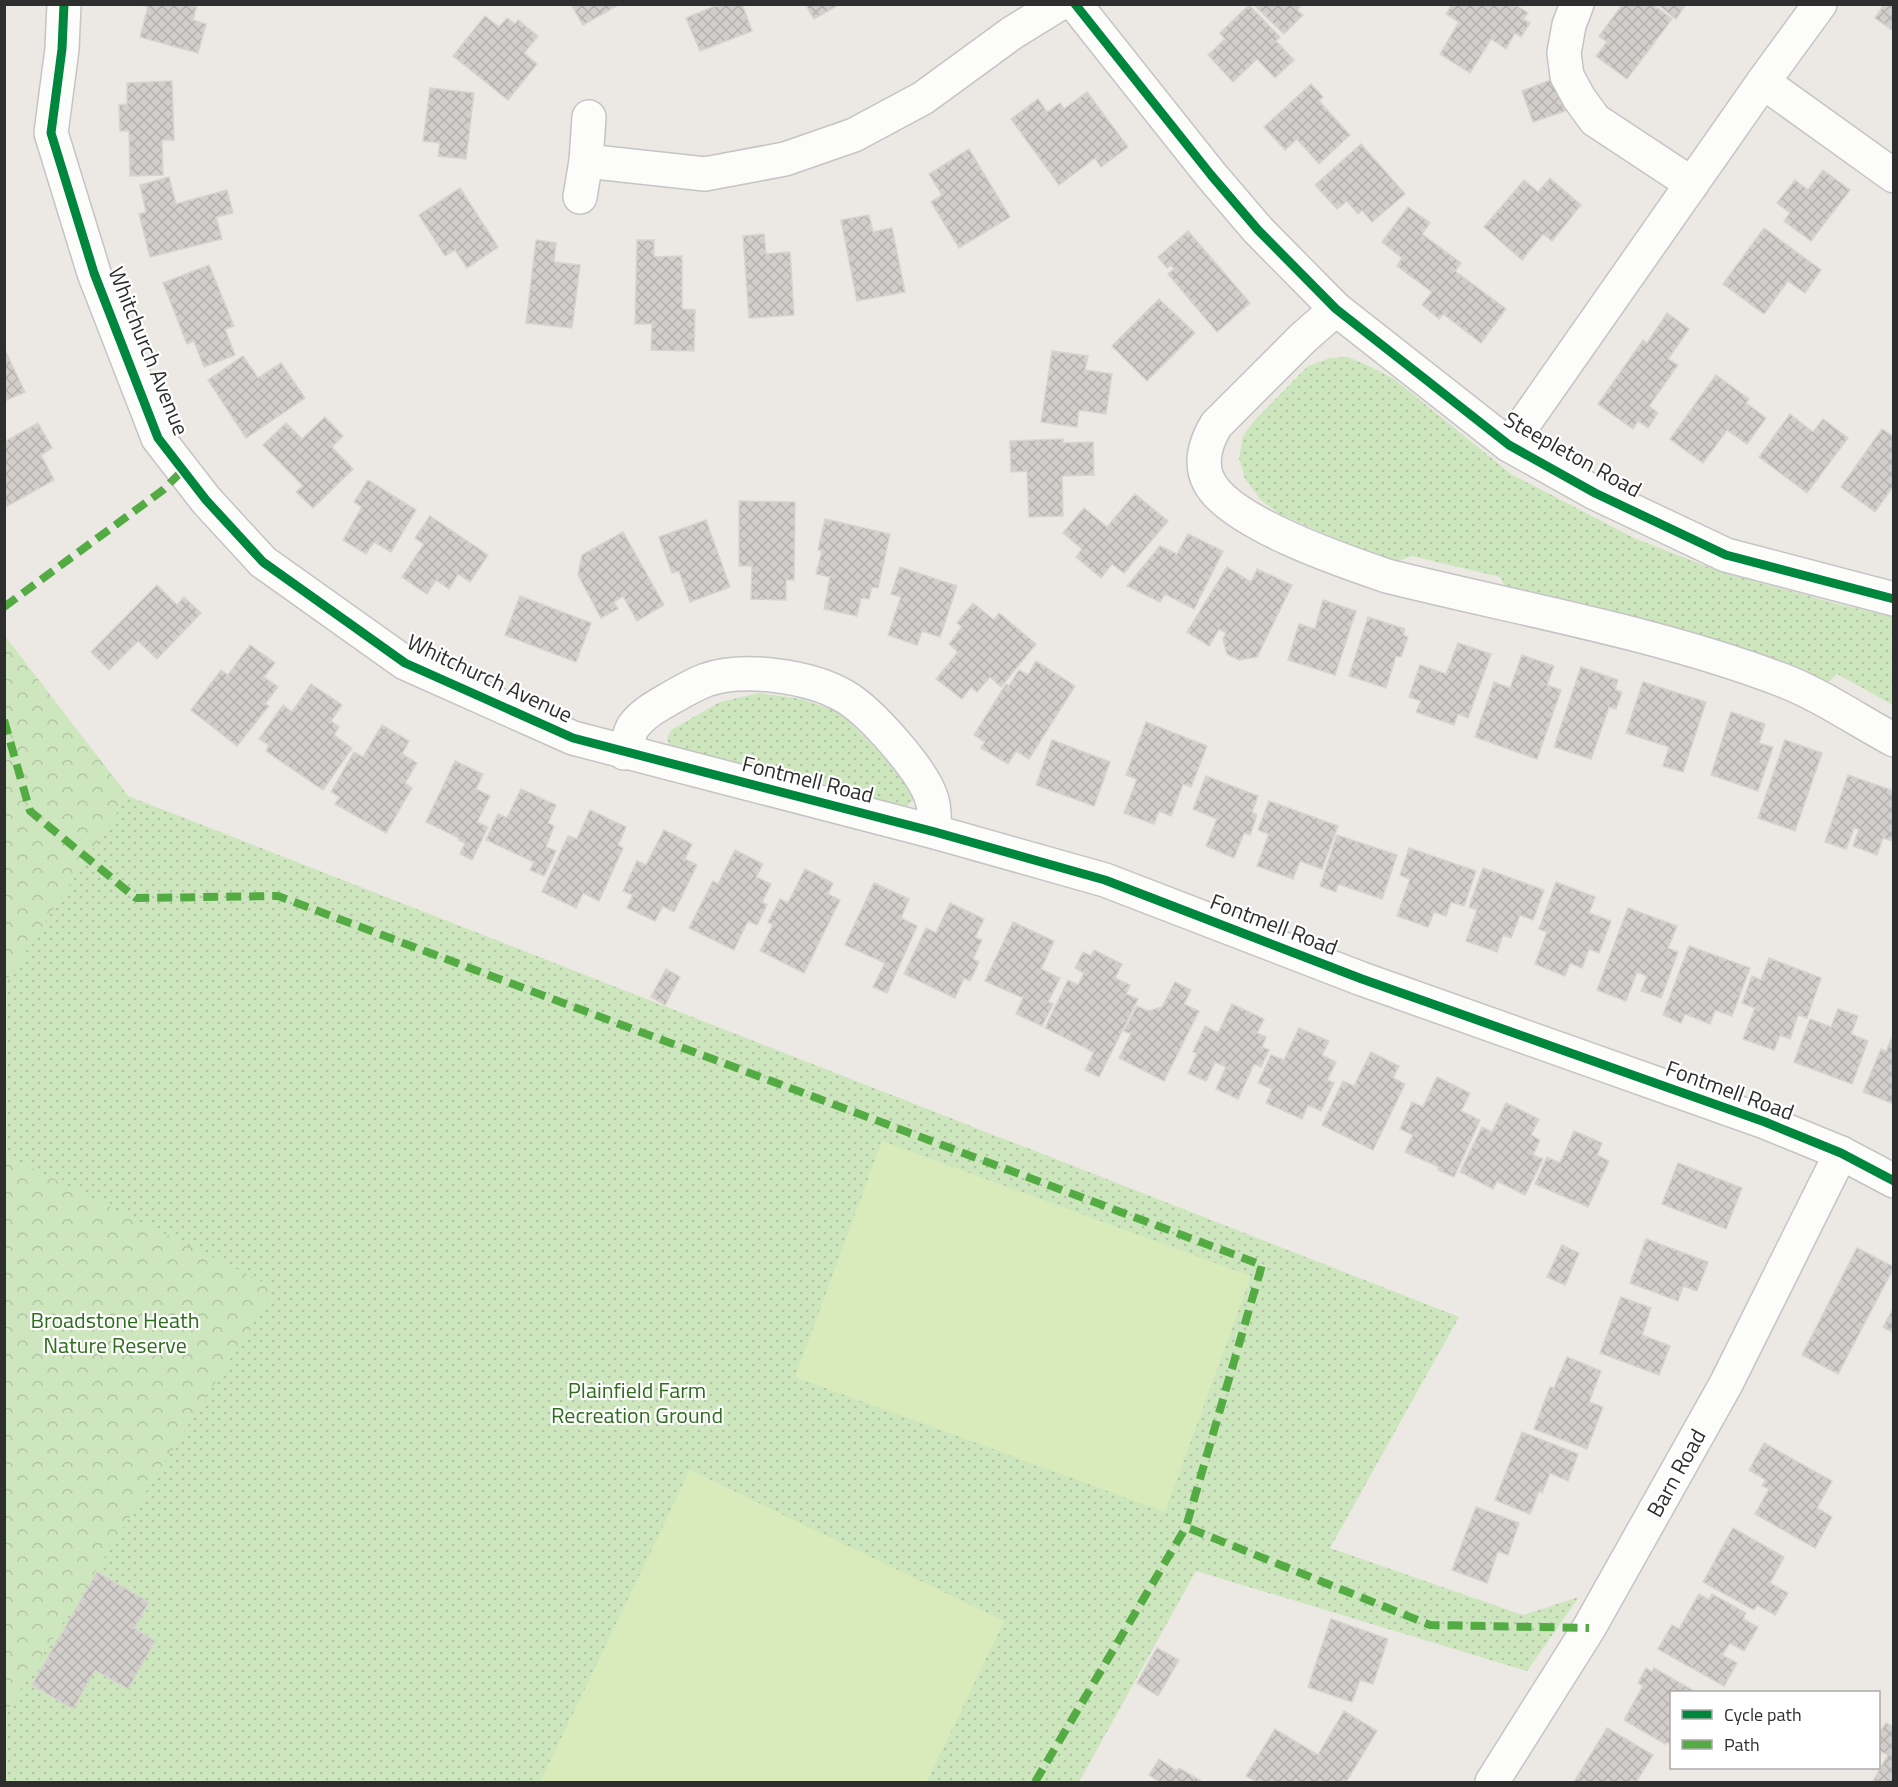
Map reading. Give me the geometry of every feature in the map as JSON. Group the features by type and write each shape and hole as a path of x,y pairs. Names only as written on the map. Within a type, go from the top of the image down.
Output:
{"street":[{"name":"Whitchurch Avenue","path":"64,4 62,49 51,133 94,273 158,438 206,500 263,562 405,663 573,738 624,753"},
{"path":"586,161 705,174 785,159 854,135 923,98 1012,33 1059,4"},
{"name":"Steepleton Road","path":"1075,4 1211,175 1258,230 1336,309 1509,445 1595,493 1726,555 1893,599"},
{"path":"1576,4 1569,25 1564,53 1567,76 1579,98 1595,120 1692,184"},
{"name":"Steepleton Road","path":"1509,445 1820,4"},
{"path":"1763,82 1893,176"},
{"path":"580,197 586,161 589,117"},
{"path":"1336,309 1303,338 1216,425 1206,442 1204,460 1208,480 1219,496 1284,536 1343,561 1387,576 1681,646 1784,680 1893,740"},
{"path":"624,753 633,727 652,709 707,680 731,675 761,674 805,681 844,696 868,714 906,757 932,800 934,832"},
{"name":"Fontmell Road","path":"624,753 934,832 1105,880 1362,979 1765,1122 1841,1153 1893,1181"},
{"name":"Barn Road","path":"1492,1782 1589,1628 1726,1384 1841,1153"}],"green space":[{"path":"1348,357 1394,379 1511,474 1634,538 1721,572 1893,617 1893,705 1837,674 1829,682 1814,681 1508,591 1500,577 1412,556 1392,563 1279,514 1260,499 1245,479 1239,458 1243,436 1255,420 1308,366 1330,358"},
{"name":"Plainfield Farm Recreation Ground","path":"4,636 128,796 1459,1317 1330,1548 1523,1615 1579,1597 1527,1671 1196,1571 1079,1782 5,1782"},
{"path":"5,636 128,796 5,983"},
{"path":"759,693 802,699 839,712 914,786 914,799 906,807 892,805 670,746 667,739 671,730 720,702"},
{"path":"882,1141 1251,1276 1165,1512 795,1377"},
{"name":"Broadstone Heath Nature Reserve","path":"5,1155 275,1288 5,1714"},
{"path":"690,1470 1004,1621 927,1782 540,1782"}],"building":[{"path":"138,4 197,4 193,20 206,24 198,53 140,37 148,7"},
{"path":"571,4 620,4 583,25"},
{"path":"720,4 742,4 752,31 700,51 686,18"},
{"path":"805,4 840,4 814,19"},
{"path":"1253,4 1302,4 1297,10 1303,15 1284,34"},
{"path":"1452,4 1514,4 1528,13 1523,19 1530,23 1521,37 1515,33 1506,49 1491,39 1470,73 1440,54 1459,22 1446,14"},
{"path":"1623,4 1652,4 1672,19 1627,79 1596,56 1607,42 1599,36"},
{"path":"1657,4 1686,4 1676,19"},
{"path":"1884,4 1894,4 1894,31 1875,18"},
{"path":"1249,5 1280,37 1276,41 1294,60 1275,78 1257,59 1233,82 1208,55 1225,39 1220,33"},
{"path":"485,16 499,27 507,18 515,24 518,20 538,36 524,53 537,64 508,100 453,56"},
{"path":"1553,79 1565,111 1533,122 1522,91"},
{"path":"172,81 174,140 162,140 163,175 130,176 129,131 120,131 119,105 127,104 127,83"},
{"path":"1311,84 1323,97 1319,101 1350,135 1319,164 1297,139 1285,150 1264,127"},
{"path":"430,88 474,93 466,159 438,156 440,143 423,141"},
{"path":"1087,92 1128,147 1101,167 1095,158 1059,185 1011,119 1038,99 1047,112 1060,103 1064,109"},
{"path":"1361,144 1405,194 1372,222 1362,210 1358,214 1347,201 1337,209 1315,185"},
{"path":"969,149 1010,217 959,248 931,202 942,195 929,174"},
{"path":"1823,170 1850,190 1811,241 1784,221 1790,213 1777,203 1795,180 1808,190"},
{"path":"169,177 176,204 227,190 233,213 216,217 222,239 150,257 139,214 146,212 140,185"},
{"path":"1550,178 1581,205 1552,241 1543,234 1522,260 1484,227 1524,180 1538,192"},
{"path":"460,188 498,247 467,268 455,250 445,256 419,215"},
{"path":"1408,207 1430,223 1422,234 1461,263 1455,271 1506,309 1481,343 1443,314 1439,319 1422,305 1432,292 1397,266 1402,258 1382,242"},
{"path":"869,215 873,232 892,228 905,292 857,301 841,220"},
{"path":"1764,228 1821,270 1805,293 1788,281 1764,314 1723,284"},
{"path":"1188,231 1250,303 1217,332 1168,274 1174,269 1171,265 1167,268 1158,257"},
{"path":"764,234 766,254 790,252 794,315 749,318 743,236"},
{"path":"536,240 556,243 554,262 580,265 572,328 526,323"},
{"path":"637,240 654,240 654,257 682,256 682,309 695,310 694,351 651,350 652,324 635,324"},
{"path":"209,265 234,326 225,329 235,355 204,367 194,341 187,344 163,283"},
{"path":"1159,299 1195,333 1147,381 1112,346"},
{"path":"1667,313 1689,329 1668,359 1678,365 1649,406 1658,413 1648,428 1638,421 1633,429 1598,404 1643,340 1647,343"},
{"path":"4,348 25,392 4,401"},
{"path":"1052,351 1088,356 1085,370 1112,374 1106,414 1079,410 1077,427 1041,422"},
{"path":"243,356 258,378 281,363 305,398 246,438 208,380"},
{"path":"1716,375 1749,399 1746,403 1766,418 1747,444 1727,430 1703,463 1670,439"},
{"path":"1790,414 1813,432 1823,419 1848,438 1807,493 1759,457"},
{"path":"325,417 343,436 332,447 353,469 313,508 296,492 303,486 263,445 286,423 302,439"},
{"path":"38,423 52,448 41,455 54,480 4,508 4,442"},
{"path":"1882,429 1894,437 1894,485 1875,512 1841,487"},
{"path":"1063,439 1063,443 1093,442 1094,475 1062,476 1063,516 1029,517 1027,471 1011,472 1010,441"},
{"path":"368,480 416,510 391,552 374,542 366,554 343,540 362,507 354,502"},
{"path":"1135,494 1168,521 1124,573 1112,564 1101,578 1076,557 1082,549 1063,533 1084,508 1107,527"},
{"path":"739,501 795,502 794,580 786,580 786,600 751,599 752,566 739,566"},
{"path":"430,516 488,555 470,582 458,574 449,589 436,580 427,594 402,577 424,544 415,538"},
{"path":"825,519 890,534 878,588 872,587 869,599 861,598 857,616 824,609 830,577 816,574 822,551 818,550"},
{"path":"706,520 730,587 690,602 679,571 672,573 659,537"},
{"path":"623,532 664,605 637,621 623,596 614,602 618,609 601,618 578,575 582,555"},
{"path":"1188,534 1223,551 1194,609 1165,594 1160,602 1127,586 1160,546 1177,554"},
{"path":"900,567 957,586 940,637 922,631 917,645 888,635 901,597 891,594"},
{"path":"1227,567 1251,582 1257,569 1292,585 1257,657 1239,660 1227,654 1223,639 1226,633 1219,629 1209,646 1187,632"},
{"path":"157,585 177,605 184,597 201,613 157,659 138,641 109,670 91,652"},
{"path":"520,596 591,623 576,662 505,635"},
{"path":"1323,600 1356,611 1335,675 1288,660 1299,624 1315,629"},
{"path":"973,603 994,620 999,613 1036,644 1001,687 990,677 977,692 971,687 962,699 936,679 958,652 949,644 962,627 957,623"},
{"path":"1368,617 1405,629 1403,635 1408,637 1401,657 1396,656 1386,688 1349,676"},
{"path":"1458,643 1491,654 1468,718 1458,714 1454,725 1416,712 1421,701 1409,697 1420,665 1446,674"},
{"path":"250,645 275,663 264,677 278,687 265,704 269,706 237,746 191,710 221,670 228,675"},
{"path":"1522,655 1554,666 1547,685 1561,690 1537,759 1475,737 1494,682 1510,688"},
{"path":"1036,661 1075,686 1029,759 1016,751 1008,764 981,748 985,742 974,735 1006,684 1009,686 1019,670 1028,675"},
{"path":"1581,667 1618,680 1615,690 1622,692 1616,709 1609,707 1591,759 1554,747"},
{"path":"1643,682 1706,702 1683,772 1663,766 1669,747 1626,733"},
{"path":"311,684 342,705 331,721 339,727 334,735 352,748 323,790 266,751 269,745 259,739 283,705 292,712"},
{"path":"1731,712 1765,724 1759,743 1773,747 1758,791 1711,775"},
{"path":"1146,722 1207,746 1191,787 1183,784 1171,816 1159,811 1154,824 1124,813 1137,779 1126,775"},
{"path":"382,725 409,741 402,754 417,763 405,783 412,788 386,833 335,804 340,797 331,792 354,752 363,757"},
{"path":"1052,740 1110,762 1094,806 1036,785"},
{"path":"1785,740 1822,753 1795,831 1758,818"},
{"path":"455,761 483,774 476,789 490,796 477,822 488,827 472,860 460,854 465,843 458,840 459,838 426,822"},
{"path":"1848,775 1894,791 1894,835 1892,841 1883,838 1877,855 1853,846 1859,829 1854,828 1846,849 1825,842"},
{"path":"1206,776 1258,796 1252,812 1257,815 1250,835 1244,833 1234,858 1206,846 1217,819 1193,809"},
{"path":"521,789 556,805 548,823 554,826 546,847 556,851 544,876 530,870 534,862 486,840 498,814 507,818"},
{"path":"1269,801 1338,826 1322,869 1300,861 1293,879 1257,866 1269,834 1258,830"},
{"path":"590,810 626,827 618,845 623,848 599,901 583,893 576,908 542,892 568,836 577,839"},
{"path":"664,830 692,844 685,859 697,865 674,912 663,906 655,921 627,908 633,895 623,891 637,861 646,865"},
{"path":"1337,835 1397,855 1382,899 1338,884 1336,892 1320,886"},
{"path":"1409,848 1476,871 1464,906 1451,902 1446,916 1434,912 1428,927 1397,916 1410,879 1400,875"},
{"path":"735,850 763,864 756,877 771,884 762,902 767,905 757,925 748,921 734,950 689,928 713,881 718,884"},
{"path":"1483,868 1544,890 1533,920 1520,915 1511,938 1503,935 1497,952 1466,941 1477,910 1469,907"},
{"path":"805,869 833,883 828,894 840,900 804,973 760,951 773,925 768,922 780,899 788,903"},
{"path":"1556,882 1595,897 1589,913 1611,921 1599,953 1589,949 1582,968 1570,963 1565,976 1535,964 1547,932 1539,929"},
{"path":"874,883 909,899 901,918 917,926 887,993 873,987 885,963 845,945"},
{"path":"950,903 984,919 975,937 982,940 973,959 979,962 970,981 964,978 955,998 904,974 926,928 936,933"},
{"path":"1628,908 1677,926 1668,948 1678,952 1661,998 1641,991 1647,976 1637,972 1626,1001 1597,990"},
{"path":"1013,922 1054,941 1041,969 1060,978 1048,1002 1053,1004 1042,1026 1016,1014 1023,998 985,981"},
{"path":"1689,946 1750,968 1732,1016 1715,1010 1710,1024 1685,1014 1681,1023 1663,1015"},
{"path":"1094,950 1122,964 1115,978 1130,985 1126,994 1138,999 1099,1077 1085,1070 1094,1052 1045,1028 1068,980 1078,985 1084,973 1075,968 1083,952 1091,956"},
{"path":"1769,958 1821,978 1807,1018 1798,1015 1790,1039 1780,1035 1774,1050 1743,1039 1755,1008 1742,1003 1752,976 1761,980"},
{"path":"666,969 680,977 665,1005 651,997"},
{"path":"1175,982 1191,990 1184,1004 1199,1011 1164,1081 1119,1058 1131,1034 1124,1031 1137,1006 1148,1011 1162,1007"},
{"path":"1232,1004 1264,1019 1257,1033 1266,1037 1262,1047 1269,1050 1261,1067 1254,1064 1238,1099 1216,1089 1226,1067 1215,1062 1206,1081 1188,1073 1197,1053 1193,1052 1205,1026 1218,1033"},
{"path":"1838,1009 1858,1016 1851,1034 1868,1041 1852,1084 1794,1062 1810,1019 1831,1027"},
{"path":"1299,1028 1329,1041 1322,1055 1336,1062 1327,1080 1334,1083 1321,1111 1308,1105 1302,1119 1266,1103 1272,1089 1258,1083 1271,1055 1284,1060"},
{"path":"1894,1033 1894,1104 1863,1092 1881,1049 1886,1051"},
{"path":"1371,1052 1399,1066 1393,1078 1405,1084 1373,1150 1322,1125 1343,1081 1354,1086"},
{"path":"1437,1077 1470,1093 1461,1111 1480,1120 1454,1177 1438,1170 1439,1167 1405,1152 1413,1135 1400,1129 1412,1102 1423,1107"},
{"path":"1506,1103 1539,1119 1531,1135 1540,1140 1533,1155 1543,1159 1525,1195 1497,1181 1493,1189 1460,1172 1482,1127 1492,1132"},
{"path":"1574,1131 1602,1143 1597,1155 1609,1161 1588,1207 1535,1184 1547,1157 1560,1163"},
{"path":"1678,1163 1742,1188 1726,1229 1662,1204"},
{"path":"1646,1239 1708,1262 1697,1291 1683,1286 1678,1301 1630,1283"},
{"path":"1562,1245 1579,1253 1565,1285 1547,1277"},
{"path":"1857,1248 1894,1267 1838,1374 1802,1355"},
{"path":"1621,1297 1651,1308 1642,1335 1670,1346 1659,1375 1600,1353"},
{"path":"1894,1307 1894,1333 1883,1327"},
{"path":"1567,1357 1601,1371 1589,1402 1603,1407 1587,1449 1534,1429 1550,1387 1554,1388"},
{"path":"1522,1432 1578,1454 1568,1481 1550,1473 1542,1493 1539,1491 1530,1514 1495,1500"},
{"path":"1764,1443 1832,1481 1817,1508 1832,1517 1815,1548 1755,1514 1769,1489 1762,1486 1766,1480 1749,1470"},
{"path":"1476,1507 1519,1523 1508,1555 1498,1551 1487,1583 1452,1570"},
{"path":"1733,1528 1784,1557 1770,1583 1788,1593 1775,1615 1757,1605 1754,1610 1703,1582"},
{"path":"97,1572 149,1602 134,1628 155,1641 128,1689 95,1670 73,1709 32,1685"},
{"path":"1699,1594 1709,1600 1712,1594 1746,1613 1743,1619 1758,1627 1744,1651 1730,1643 1722,1655 1737,1663 1724,1686 1658,1649 1672,1625 1679,1629"},
{"path":"1331,1619 1388,1639 1373,1684 1360,1680 1352,1702 1308,1687"},
{"path":"1157,1648 1179,1660 1158,1696 1137,1683"},
{"path":"1646,1668 1652,1672 1654,1668 1694,1691 1670,1691 1670,1744 1667,1742 1665,1744 1624,1720 1643,1686 1638,1683"},
{"path":"1344,1711 1377,1731 1346,1782 1257,1782 1246,1776 1275,1729 1318,1755"},
{"path":"1886,1723 1894,1727 1894,1782 1873,1781 1888,1755 1880,1751 1880,1732"},
{"path":"1607,1728 1653,1755 1636,1782 1574,1782"},
{"path":"1159,1759 1177,1771 1179,1768 1203,1782 1160,1782 1149,1775"}],"marked path":[{"path":"4,607 163,490 183,470"},
{"path":"4,720 30,811 136,898 278,896 1262,1265 1186,1527 1430,1625 1589,1628"},
{"path":"1035,1782 1186,1527"}],"cycle path":[{"path":"64,4 62,49 51,133 94,273 158,438 206,500 263,562 405,663 573,738 935,832 1105,880 1362,979 1765,1122 1841,1153 1894,1181"},
{"path":"1075,4 1211,175 1258,230 1336,309 1509,445 1595,493 1726,555 1894,599"}]}
